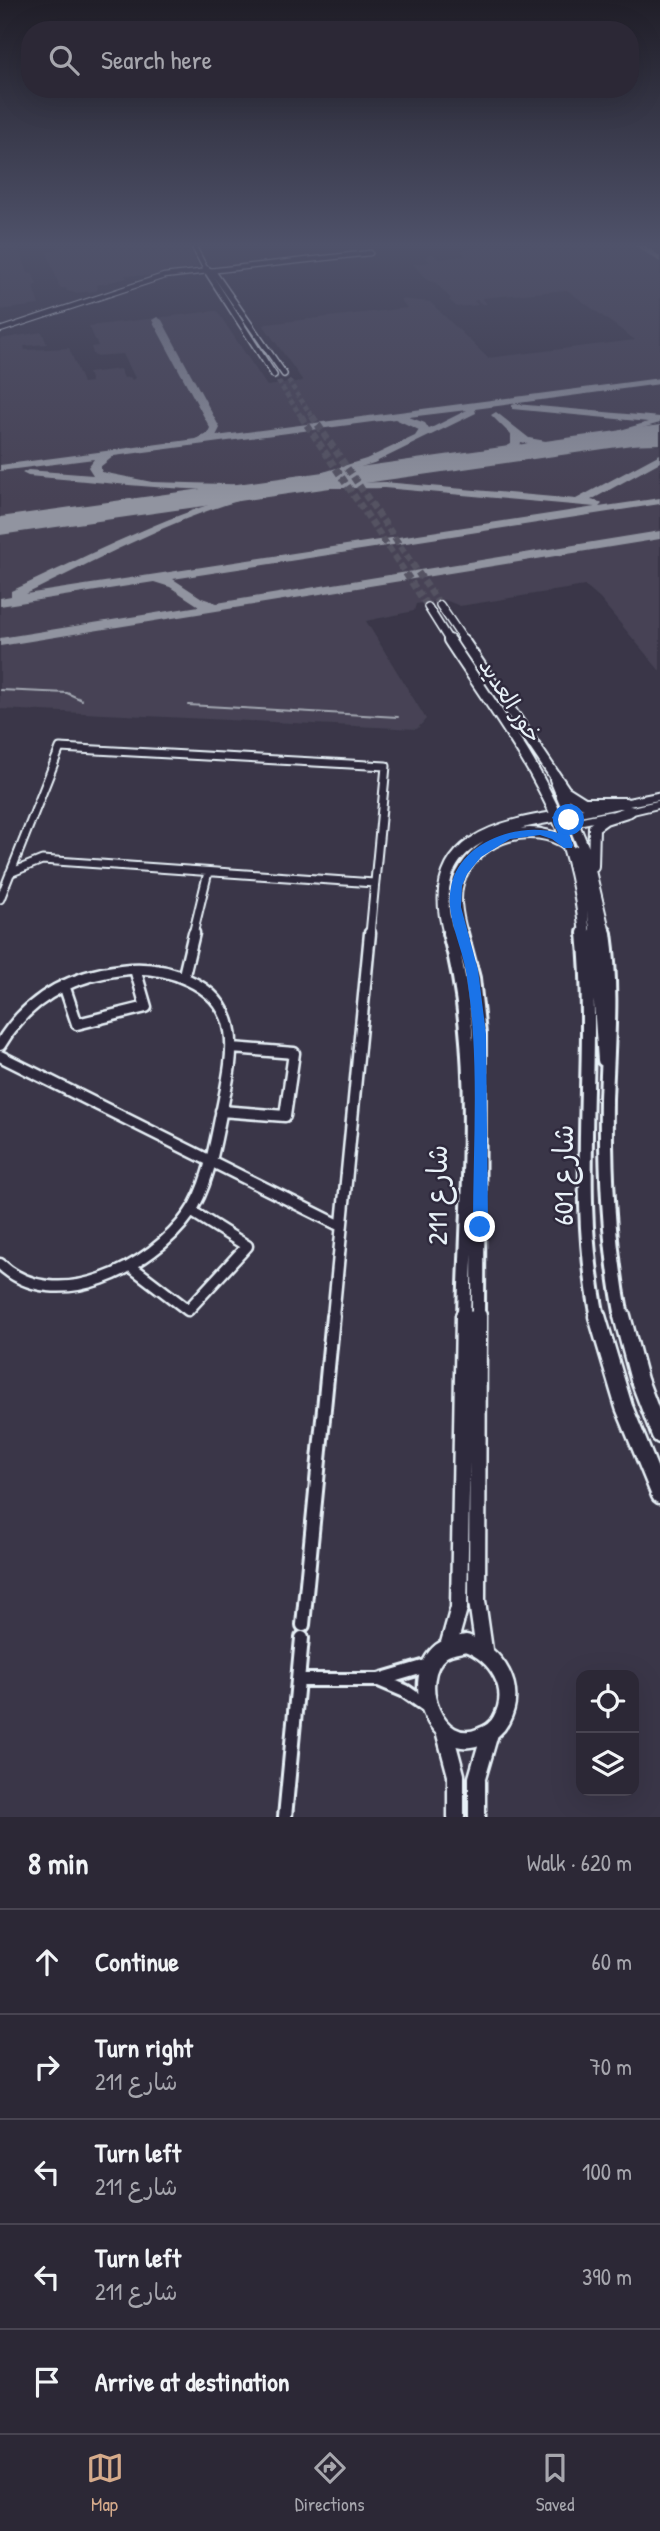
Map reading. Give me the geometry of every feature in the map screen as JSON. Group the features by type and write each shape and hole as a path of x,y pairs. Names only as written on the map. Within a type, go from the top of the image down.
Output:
{"main road":[{"path":"245,330 274,375"},
{"path":"251,330 284,374"},
{"path":"440,605 555,779 570,796 584,803 628,807"},
{"name":"خور العديد","path":"428,607 567,817"},
{"path":"555,779 593,913 598,949 601,1040 607,1076"},
{"path":"592,873 594,827 628,807"},
{"name":"شارع 601","path":"567,817 568,845 584,917 590,967 586,1195 591,1280 614,1380 660,1495"},
{"name":"شارع 601","path":"567,817 592,873 603,920 610,970 611,1028 607,1076 608,1208 618,1306 636,1373 660,1435"},
{"name":"شارع 211","path":"448,1647 458,1619 459,1597 466,1226 466,1050 460,986 442,909 443,888 454,862 477,841 508,828 567,817"},
{"name":"شارع 211","path":"484,1650 477,1601 480,1034 474,985 456,915 455,893 462,872 471,860 498,840 533,831 552,834 568,845"},
{"path":"456,1817 456,1775 444,1730 429,1707 425,1681 430,1665 448,1647 466,1643 484,1650 500,1669 507,1695 500,1721 490,1733 479,1767 477,1817"},
{"path":"444,1730 467,1740 490,1733"}],"street":[{"path":"0,899 60,748 386,766 285,1817"},
{"path":"628,807 660,796"},
{"path":"567,817 660,804"},
{"path":"10,873 42,860 374,883"},
{"path":"184,975 208,872"},
{"path":"64,985 77,1024 146,1007 135,969"},
{"path":"0,1045 19,1016 64,985 98,973 163,969 184,975 207,989 223,1005 231,1029 232,1048 210,1160 191,1211 165,1241 133,1268 99,1280 67,1285 41,1283 1,1268"},
{"path":"221,1111 285,1116 294,1053 232,1048"},
{"path":"0,1056 341,1226"},
{"path":"133,1268 188,1310 247,1246 191,1211"},
{"path":"298,1680 379,1680 430,1665"},
{"path":"379,1680 405,1691 429,1707"}],"shaded area":[{"path":"91,330 230,330 267,386 303,381 267,330 459,330 488,358 635,340 621,330 660,330 660,671 600,599 585,586 460,606 445,600 416,604 414,611 366,621 426,719 417,729 0,709 0,339 42,332 47,344 24,346 25,350 69,348 83,383 91,382 88,373 120,369 124,378 135,378 123,354 93,354 91,347 98,346"}],"waterway":[{"path":"0,690 67,693 82,700"},
{"path":"188,705 398,717"}],"taxiway":[{"path":"162,330 215,428 211,436 198,442"},
{"path":"198,442 660,381"},
{"path":"516,407 660,420"},
{"path":"419,438 472,411"},
{"path":"496,415 526,440 564,447"},
{"path":"399,417 421,425 424,430 419,438"},
{"path":"573,445 653,424"},
{"path":"494,457 516,446 516,436"},
{"path":"311,479 370,461 419,438"},
{"path":"618,442 660,441"},
{"path":"0,468 198,442"},
{"path":"109,455 100,459 94,467 98,474 112,479 175,487 256,487"},
{"path":"578,502 660,457"},
{"path":"28,473 105,479"},
{"path":"268,488 384,485 578,502"},
{"path":"16,594 177,520 244,497 278,489"},
{"path":"0,602 660,501"},
{"path":"578,502 596,504"},
{"path":"0,642 660,535"},
{"path":"159,580 174,584 198,601 213,606"}],"runway":[{"path":"0,526 660,433"}],"tunnel":[{"path":"284,374 313,418"},
{"path":"274,375 302,418"},
{"path":"301,416 428,607"},
{"path":"312,416 440,605"}],"route":[{"path":"480,1227 480,1034 472,970 456,915 456,886 462,872 477,854 507,836 528,831 541,832 556,836 568,845 557,817 564,816 569,820"}]}
